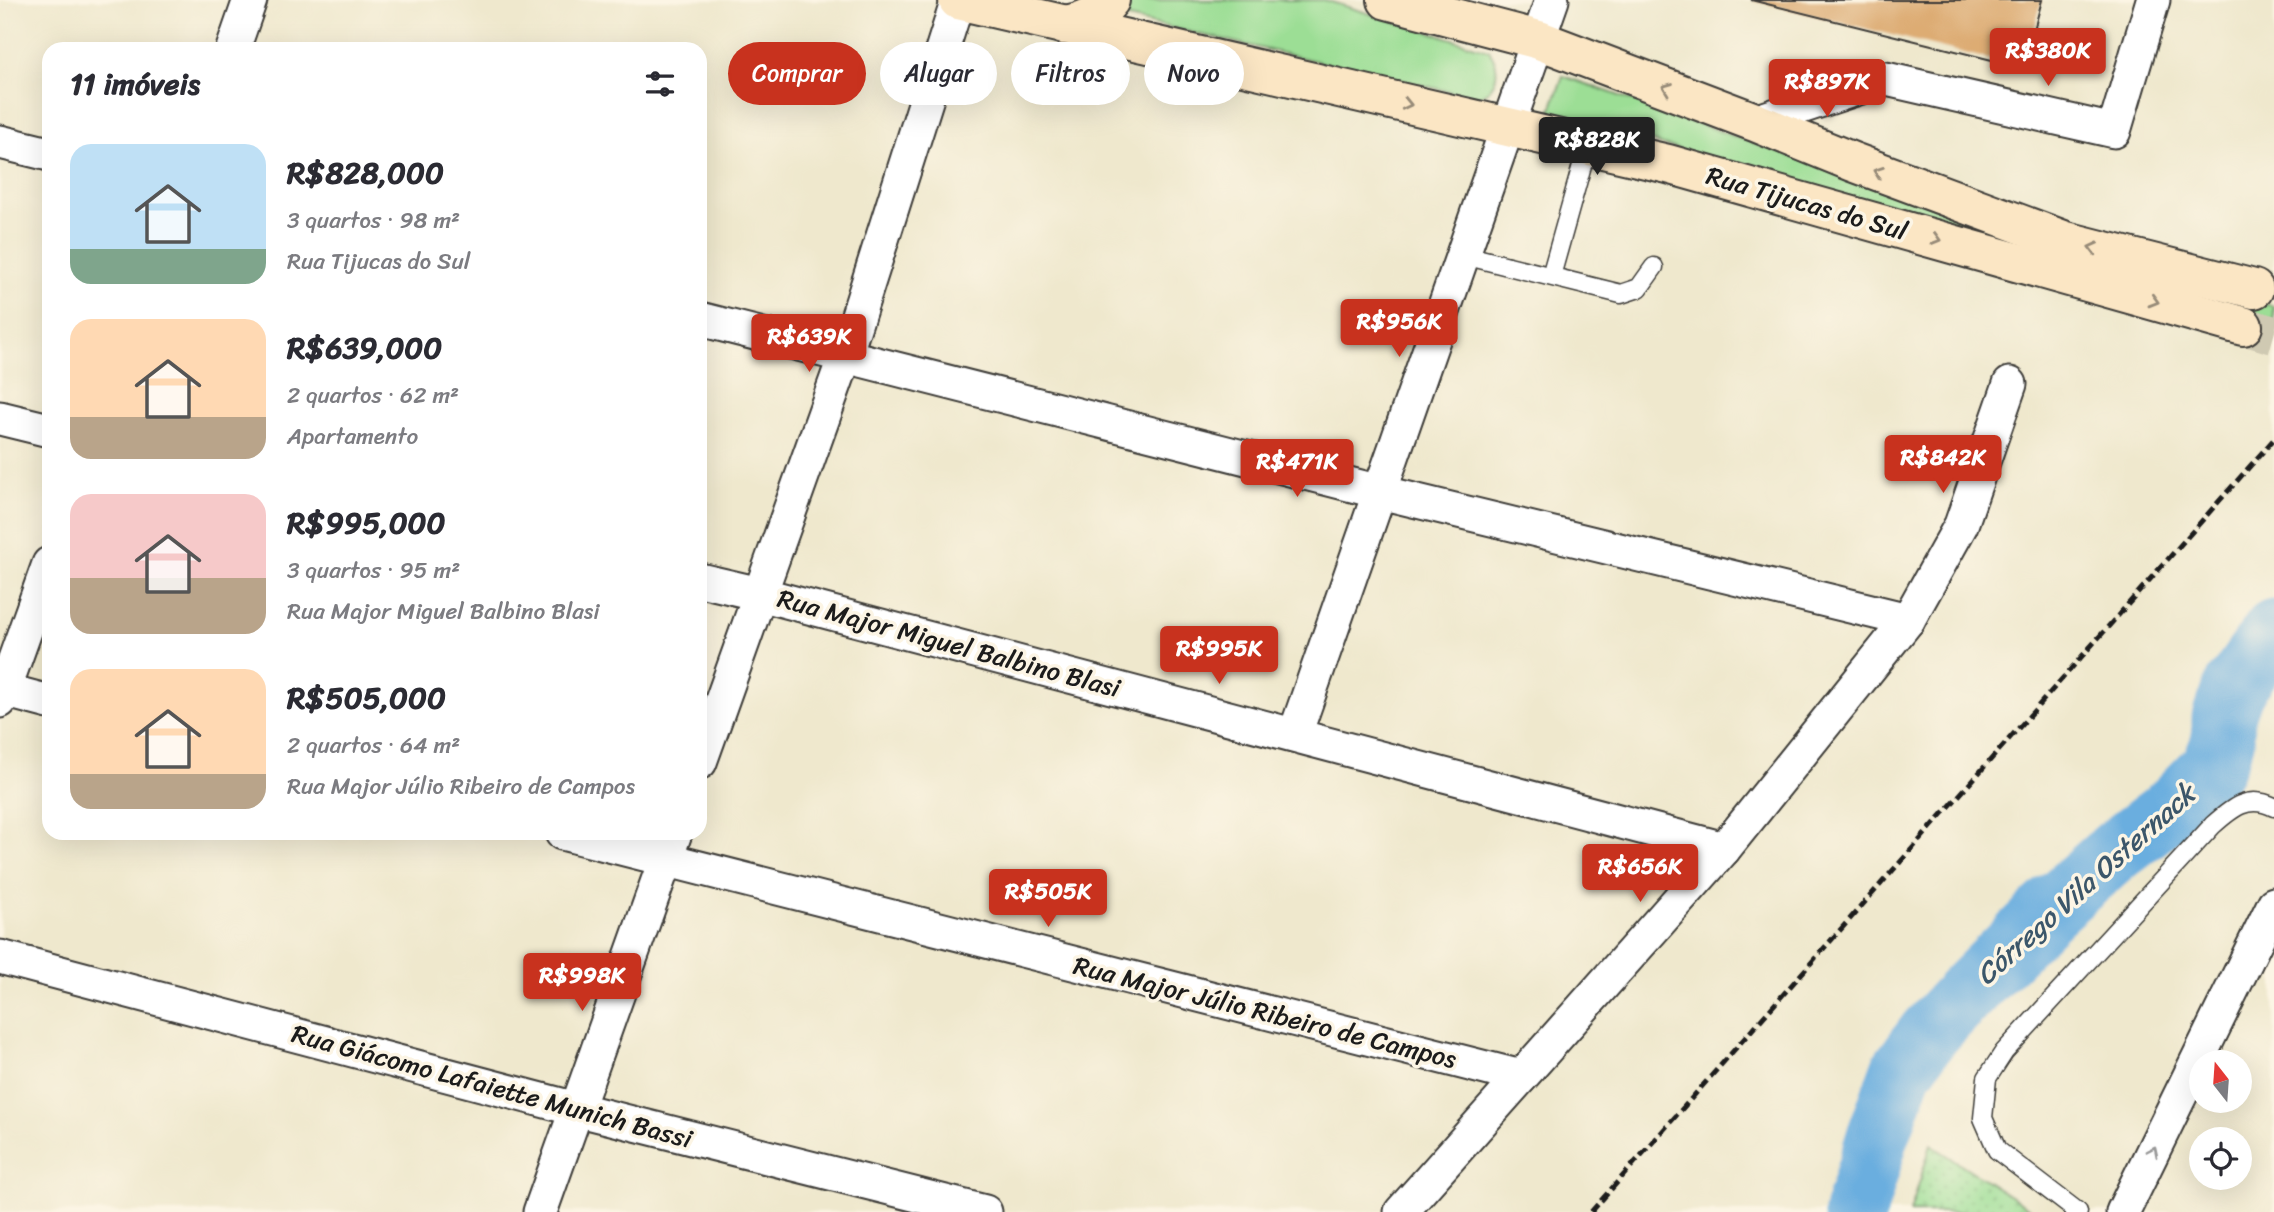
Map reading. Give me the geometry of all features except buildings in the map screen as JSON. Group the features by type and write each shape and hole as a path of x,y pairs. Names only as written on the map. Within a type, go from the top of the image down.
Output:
{"main road":[{"name":"Rua Tijucas do Sul","path":"958,0 1588,144 1740,183 2243,326"},
{"path":"1065,25 1079,23 1093,16 1110,0"},
{"name":"Rua Tijucas do Sul","path":"1387,0 1539,40 2066,241 2254,289"}],"street":[{"path":"235,42 250,0"},
{"path":"707,742 845,356 958,0"},
{"path":"1295,734 1552,0"},
{"path":"1755,122 1886,79 2114,131 2153,0"},
{"path":"0,142 42,152"},
{"path":"707,321 1380,492 1908,620"},
{"path":"1401,1212 1724,849 1908,620 1961,525 2010,384"},
{"path":"0,418 42,428"},
{"name":"Rua Major Miguel Balbino Blasi","path":"707,582 1295,734 1724,849"},
{"path":"42,583 1,693 42,701"},
{"name":"Rua Major Júlio Ribeiro de Campos","path":"620,840 670,846 1521,1077"},
{"path":"540,1212 670,846"},
{"path":"2123,1212 2274,904"},
{"name":"Rua Giácomo Lafaiette Munich Bassi","path":"0,957 576,1109 985,1212"}],"lane":[{"path":"1551,276 1588,144"},
{"path":"1464,255 1621,294 1639,288 1654,267"},
{"path":"2078,1212 1997,1150 1983,1118 1987,1077 2004,1052 2213,825 2237,804 2264,803 2274,807"}],"green space":[{"path":"1125,0 1325,0 1489,50 1497,71 1490,89 1478,98 1244,44 1244,42 1234,42 1120,16"},
{"path":"1563,76 2089,261 2274,306 2274,323 1550,112"},
{"path":"1931,1145 2035,1212 1910,1212"}],"waterway":[{"name":"Córrego Vila Osternack","path":"1855,1212 1902,1070 1929,1033 2049,910 2117,850 2172,808 2213,766 2223,741 2223,718 2233,690 2274,631"}],"tunnel":[{"path":"2243,326 2274,335"}],"railway":[{"path":"1591,1212 2274,439"}]}
